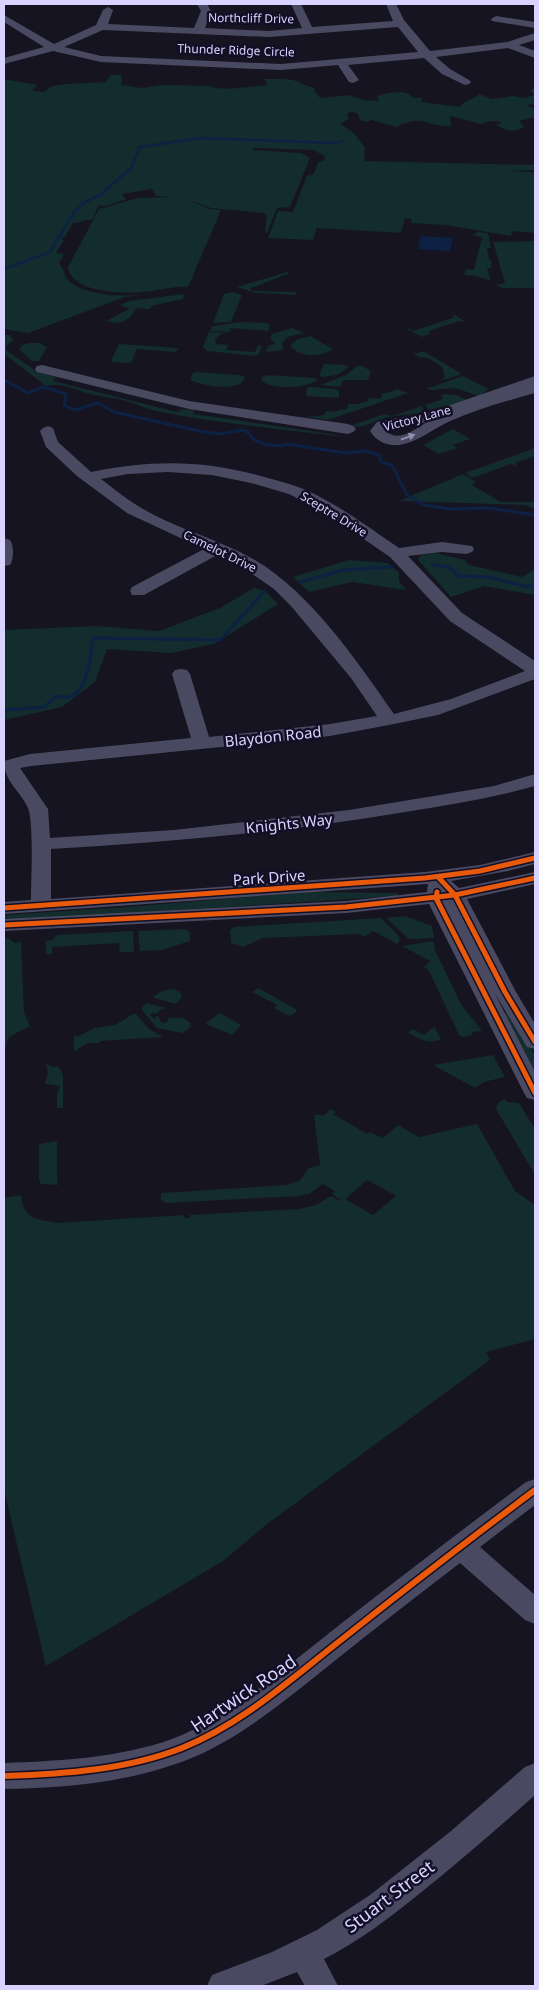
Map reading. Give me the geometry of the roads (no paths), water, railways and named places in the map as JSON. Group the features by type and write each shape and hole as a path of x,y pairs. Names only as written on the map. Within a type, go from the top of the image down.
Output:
{"street":[{"path":"198,31 206,11 202,4"},
{"path":"296,4 309,32"},
{"path":"391,4 392,12 399,24 445,71 465,82"},
{"path":"4,60 27,56 80,38 101,27 108,10"},
{"path":"496,19 535,25"},
{"name":"Thunder Ridge Circle","path":"6,23 52,48 101,59 281,67 509,45 535,36"},
{"name":"Northcliff Drive","path":"101,27 270,34 399,24"},
{"path":"509,45 535,55"},
{"path":"341,62 353,80"},
{"path":"42,369 189,405 348,429"},
{"name":"Victory Lane","path":"535,380 511,393 442,420 404,440 387,439 382,437 378,431 382,425 433,416 511,393 535,389"},
{"path":"511,393 535,404"},
{"name":"Camelot Drive","path":"48,432 51,444 88,477 133,510 248,563 280,585 298,602 357,674 389,720"},
{"name":"Sceptre Drive","path":"88,477 128,469 168,467 212,470 254,478 295,491 315,500 396,553 456,617 535,671"},
{"path":"4,543 4,560"},
{"path":"396,553 442,547 466,548"},
{"path":"138,591 217,548"},
{"name":"Blaydon Road","path":"6,766 30,760 330,730 389,720 432,711 457,703 535,671"},
{"path":"181,674 202,743"},
{"path":"6,766 38,809 41,844 41,906"},
{"name":"Knights Way","path":"41,844 174,836 349,816 496,791 535,780"},
{"name":"Park Drive","path":"4,908 444,890 477,872 535,858"},
{"name":"Park Drive","path":"4,925 346,907 444,890 535,878"},
{"path":"444,890 535,1042"},
{"path":"444,890 481,989 535,1093"},
{"name":"Hartwick Road","path":"4,1776 43,1775 107,1768 158,1756 202,1739 268,1696 535,1490"},
{"path":"460,1546 535,1612"},
{"name":"Stuart Street","path":"223,1986 328,1941 381,1906 462,1841 535,1776"},
{"path":"303,1953 322,1986"}],"water":[{"path":"421,236 453,238 450,251 418,249"}],"waterway":[{"path":"4,269 50,252 75,211 85,202 100,195 131,168 140,147 200,138 334,143 343,141"},
{"path":"4,380 28,393 43,387 66,394 64,405 74,410 98,403 114,412 199,431 220,434 242,430 248,432 253,439 264,444 278,446 288,444 345,453 365,451 379,455 381,462 392,465 407,495 424,505 450,509 489,508 535,515"},
{"path":"432,565 449,567 459,576 489,577 527,587 535,584"},
{"path":"300,582 343,570 392,567"},
{"path":"4,710 44,707 56,696 66,697 75,694 80,689 87,672 93,638 220,640 265,591"}]}
